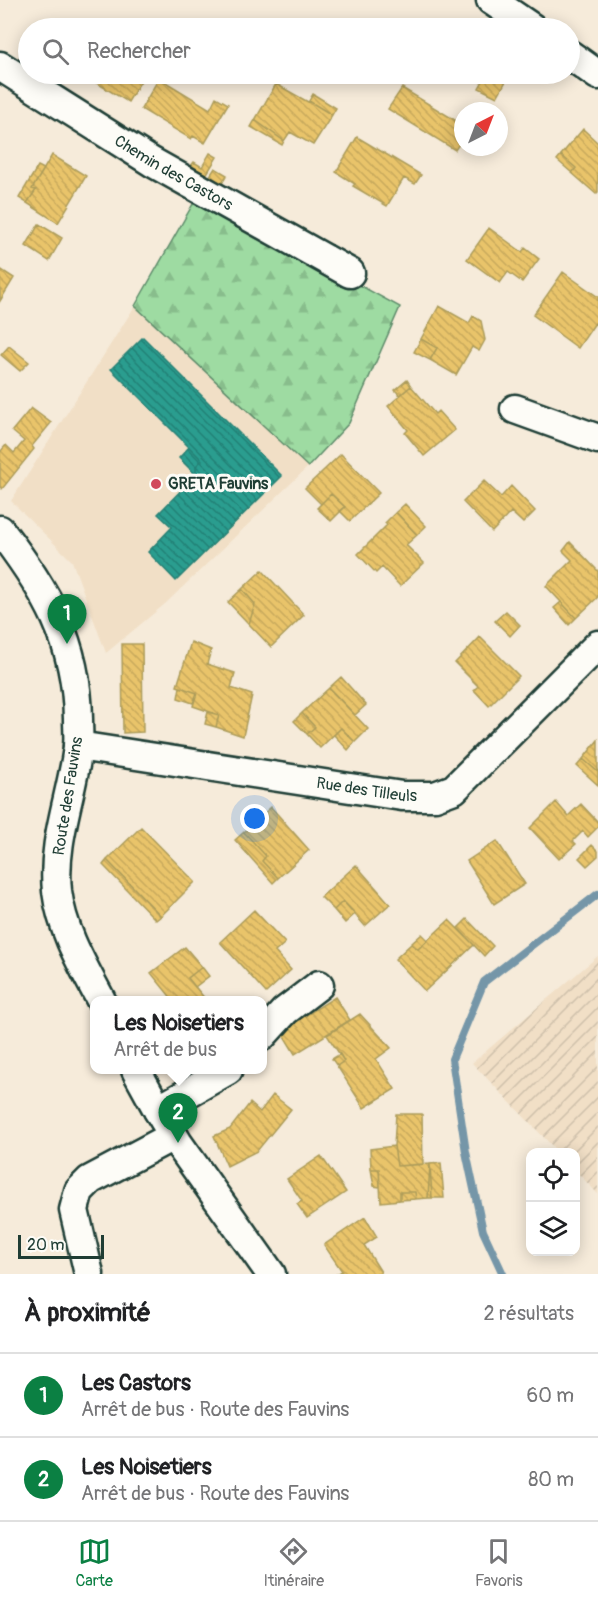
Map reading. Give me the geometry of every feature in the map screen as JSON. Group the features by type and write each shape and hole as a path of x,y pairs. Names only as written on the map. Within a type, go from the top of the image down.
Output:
{"street":[{"path":"491,0 517,18"},
{"path":"580,62 598,75"},
{"name":"Chemin des Castors","path":"0,66 18,77"},
{"name":"Chemin des Castors","path":"29,84 162,168 350,273"},
{"path":"514,410 598,439"},
{"name":"Route des Fauvins","path":"0,530 39,583 54,611 67,644 74,672 78,697 78,746 61,832 57,864 57,891 63,920 74,948 99,996"},
{"name":"Rue des Tilleuls","path":"78,746 402,796 435,796 454,789 598,645"},
{"path":"267,1031 285,1011 319,985"},
{"path":"138,1074 173,1136 271,1274"},
{"path":"158,1110 221,1074"},
{"path":"89,1274 74,1210 79,1191 90,1180 173,1136"}],"shaded area":[{"name":"GRETA Fauvins","path":"135,306 308,467 165,604 106,653 72,561 11,501"},
{"path":"598,956 598,1194 580,1175 580,1148 554,1148 472,1063"}],"green space":[{"path":"197,197 400,307 349,423 308,467 135,306"}],"building: Logements":[{"path":"98,84 139,84 128,102"},
{"path":"156,84 169,84 210,109 216,97 228,104 205,143 193,136 191,139 141,109"},
{"path":"276,84 332,115 313,145 290,132 284,141 255,120"},
{"path":"481,84 504,84 497,97 479,88"},
{"path":"402,88 454,120 454,149 388,109"},
{"path":"313,94 336,108 332,115 309,101"},
{"path":"255,120 284,141 282,145 251,127"},
{"path":"583,129 598,143 598,192 596,194 572,173 576,168 561,155"},
{"path":"357,137 421,175 415,184 404,178 387,206 353,186 355,184 336,172"},
{"path":"210,153 217,157 203,180 187,171 194,162 202,167"},
{"path":"52,155 86,176 58,223 27,203 36,190 32,189"},
{"path":"561,155 576,168 572,173 557,160"},
{"path":"38,166 44,169 32,189 36,190 27,203 19,198"},
{"path":"215,168 227,175 218,190 206,182"},
{"path":"39,224 62,238 49,261 26,246"},
{"path":"489,228 522,252 525,248 539,259 522,282 508,272 500,283 467,259"},
{"path":"0,269 14,278 0,301"},
{"path":"563,272 598,297 598,326 595,323 578,348 533,315"},
{"path":"439,306 469,323 473,316 481,321 485,340 479,351 472,347 456,375 430,360 437,348 421,339"},
{"path":"421,339 437,348 430,360 414,352"},
{"path":"9,346 29,362 20,371 1,355"},
{"path":"407,380 411,386 400,395 395,390"},
{"path":"411,386 435,414 438,411 455,430 424,456 405,433 408,430 388,406"},
{"path":"31,408 51,423 32,446 34,449 2,489 0,487 0,452 6,445 14,453 24,441 12,431"},
{"path":"341,454 379,493 350,521 340,511 345,507 331,494 321,504 305,488"},
{"path":"484,481 501,497 511,486 535,511 523,523 511,512 492,532 463,502"},
{"path":"331,494 345,507 331,521 317,508"},
{"path":"405,504 426,526 417,535 396,512"},
{"path":"396,512 417,535 406,545 424,563 400,586 382,567 376,573 358,554 387,525 385,523"},
{"path":"570,542 598,571 598,597 576,618 546,586 572,560 563,551"},
{"path":"262,570 304,615 271,647 249,624 255,604 242,589"},
{"path":"242,589 255,604 249,624 228,602"},
{"path":"561,602 576,618 569,625 554,608"},
{"path":"506,611 520,625 510,636 495,621"},
{"path":"480,637 519,676 489,706 474,690 478,686 455,663"},
{"path":"191,642 211,650 207,664 235,673 231,688 252,695 243,736 216,727 219,715 193,706 197,693 177,686"},
{"path":"122,644 142,644 143,732 123,733"},
{"path":"341,677 366,705 355,715 329,688"},
{"path":"180,687 197,693 193,703 178,698"},
{"path":"329,688 368,729 355,742 341,728 320,748 307,734 315,727 302,713"},
{"path":"208,712 219,715 216,727 205,724"},
{"path":"302,713 315,727 307,734 294,721"},
{"path":"341,728 355,742 348,750 334,735"},
{"path":"598,740 598,772 583,759"},
{"path":"583,759 598,772 598,785 577,766"},
{"path":"556,802 568,816 581,804 598,822 598,827 588,837 583,831 573,841 576,844 559,859 530,828"},
{"path":"271,807 309,850 278,878 262,861 266,856 244,832"},
{"path":"141,827 195,882 161,916 107,860"},
{"path":"244,832 266,856 262,861 278,878 273,883 235,840"},
{"path":"497,841 525,884 494,904 467,861"},
{"path":"592,845 598,851 598,856 587,866 579,858"},
{"path":"107,860 161,916 156,920 103,865"},
{"path":"356,865 390,904 365,926 343,901 334,910 321,897"},
{"path":"343,901 355,914 345,923 334,910"},
{"path":"254,910 285,943 275,952 291,970 266,993 220,942"},
{"path":"467,919 493,946 484,956 458,928"},
{"path":"449,920 474,945 425,991 395,959 411,944 418,949"},
{"path":"422,934 428,940 418,949 411,944"},
{"path":"185,947 202,967 188,978 203,996 170,996 151,973"},
{"path":"202,967 209,976 195,987 188,978"},
{"path":"335,997 350,1020 295,1054 281,1031"},
{"path":"360,1014 391,1048 376,1059 395,1089 364,1108 337,1066 344,1061 327,1035"},
{"path":"340,1054 344,1061 337,1066 332,1059"},
{"path":"273,1095 291,1109 257,1151 227,1166 214,1136 230,1129 250,1103 260,1112"},
{"path":"396,1114 422,1114 423,1164 397,1166 394,1146"},
{"path":"394,1146 397,1166 430,1164 428,1198 416,1199 415,1192 400,1192 400,1200 381,1202 379,1169 371,1169 370,1149"},
{"path":"321,1156 346,1192 307,1218 297,1204 302,1201 287,1179"},
{"path":"441,1163 444,1198 432,1198 430,1164"},
{"path":"430,1164 432,1198 428,1198"},
{"path":"371,1169 379,1169 380,1187 374,1186"},
{"path":"400,1192 415,1192 416,1199 400,1200"},
{"path":"365,1217 377,1237 364,1245 381,1272 379,1274 337,1274 342,1271 324,1245"}],"building: Écoles":[{"path":"143,337 282,476 176,581 148,552 172,527 158,514 196,475 196,466 202,460 111,369"},
{"path":"189,447 202,460 196,466 196,475 179,458"}],"waterway":[{"path":"503,1274 483,1231 466,1152 452,1059 484,982 598,894"}],"place":[{"name":"GRETA Fauvins","path":"156,484"},
{"name":"Les Castors","path":"67,644"},
{"name":"Les Noisetiers","path":"178,1143"}]}
